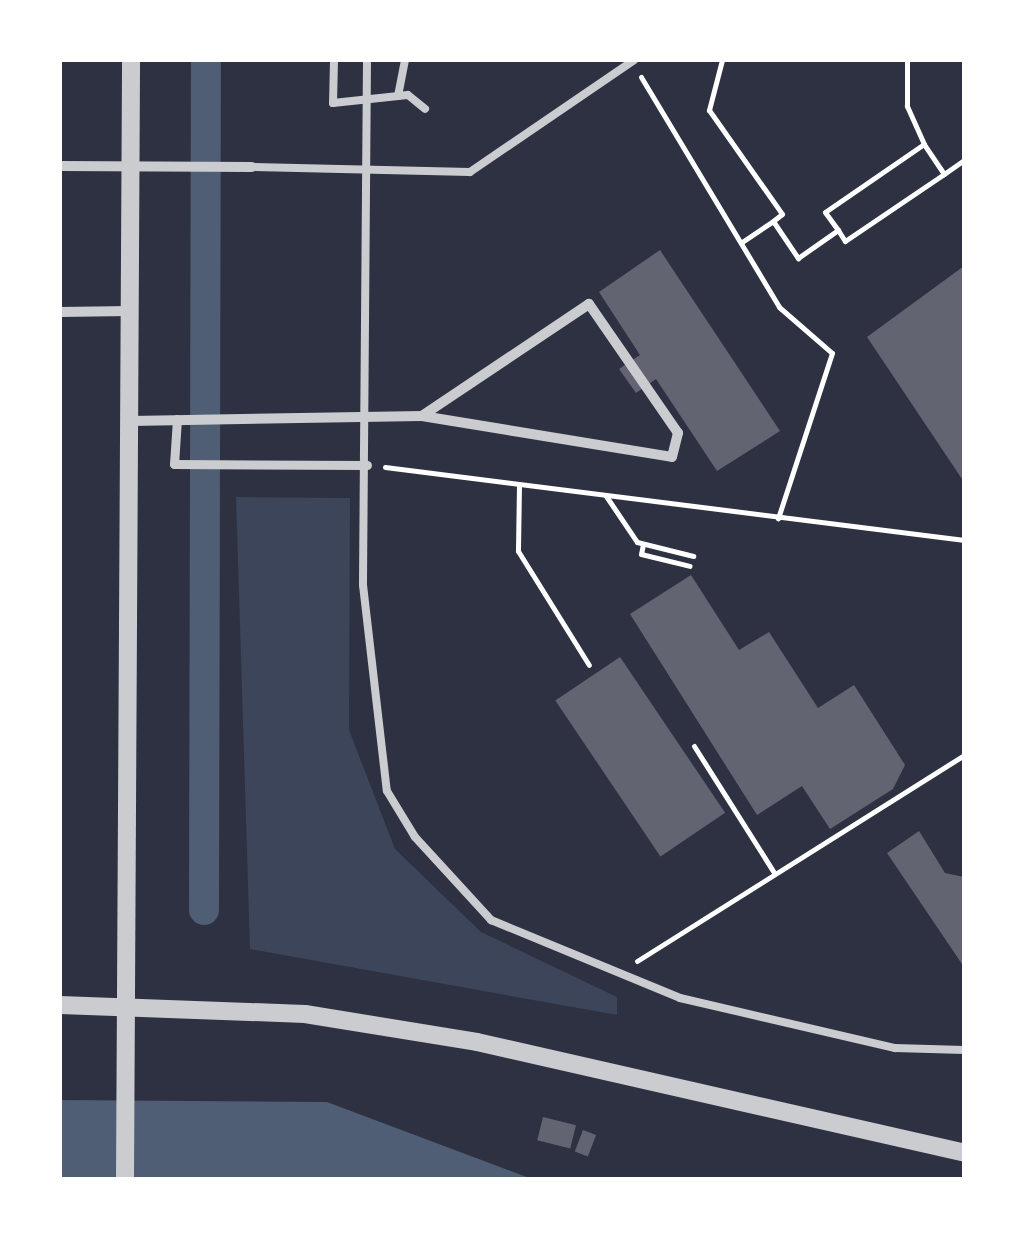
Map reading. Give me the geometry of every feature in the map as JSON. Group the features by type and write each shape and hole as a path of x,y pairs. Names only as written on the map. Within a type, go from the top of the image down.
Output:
{"street":[{"path":"124,1179 130,1005 131,60"},
{"path":"60,166 252,168"},
{"path":"131,421 422,416 672,457 678,433 589,304 422,416"},
{"path":"60,312 131,311"},
{"path":"180,420 174,464 367,465"},
{"path":"60,1005 305,1014 477,1042 964,1153"}],"lane":[{"path":"334,60 333,103 398,96 425,109"},
{"path":"367,60 370,418 363,584 387,791 415,838 491,920 680,998 894,1048 964,1050"},
{"path":"398,96 404,60"},
{"path":"252,168 470,172 632,61"}],"path":[{"path":"722,60 709,110 782,214 740,242"},
{"path":"907,60 907,106 924,144 944,174"},
{"path":"632,61 780,307 832,353 778,518"},
{"path":"964,88 964,104"},
{"path":"924,144 825,212 845,241 964,160"},
{"path":"772,221 798,258 838,230"},
{"path":"367,465 964,540"},
{"path":"519,485 518,552 589,665"},
{"path":"606,496 643,544 694,556"},
{"path":"643,544 641,554 690,566"},
{"path":"694,746 773,870"},
{"path":"619,973 773,870 964,755"}],"shaded area":[{"path":"236,497 350,498 349,730 395,849 481,932 617,997 617,1015 250,949"},
{"path":"60,1100 327,1102 532,1179 60,1179"}],"building":[{"path":"660,250 780,431 717,471 656,379 636,393 619,369 640,355 599,292"},
{"path":"964,266 964,482 867,337"},
{"path":"691,575 739,650 769,632 818,708 854,685 905,765 893,789 830,829 802,786 757,815 630,614"},
{"path":"620,657 725,813 660,856 555,701"},
{"path":"919,831 945,873 964,877 964,967 887,853"},
{"path":"543,1117 576,1125 570,1149 537,1140"},
{"path":"583,1130 596,1135 588,1156 575,1151"}],"waterway":[{"path":"204,910 206,60"}]}
